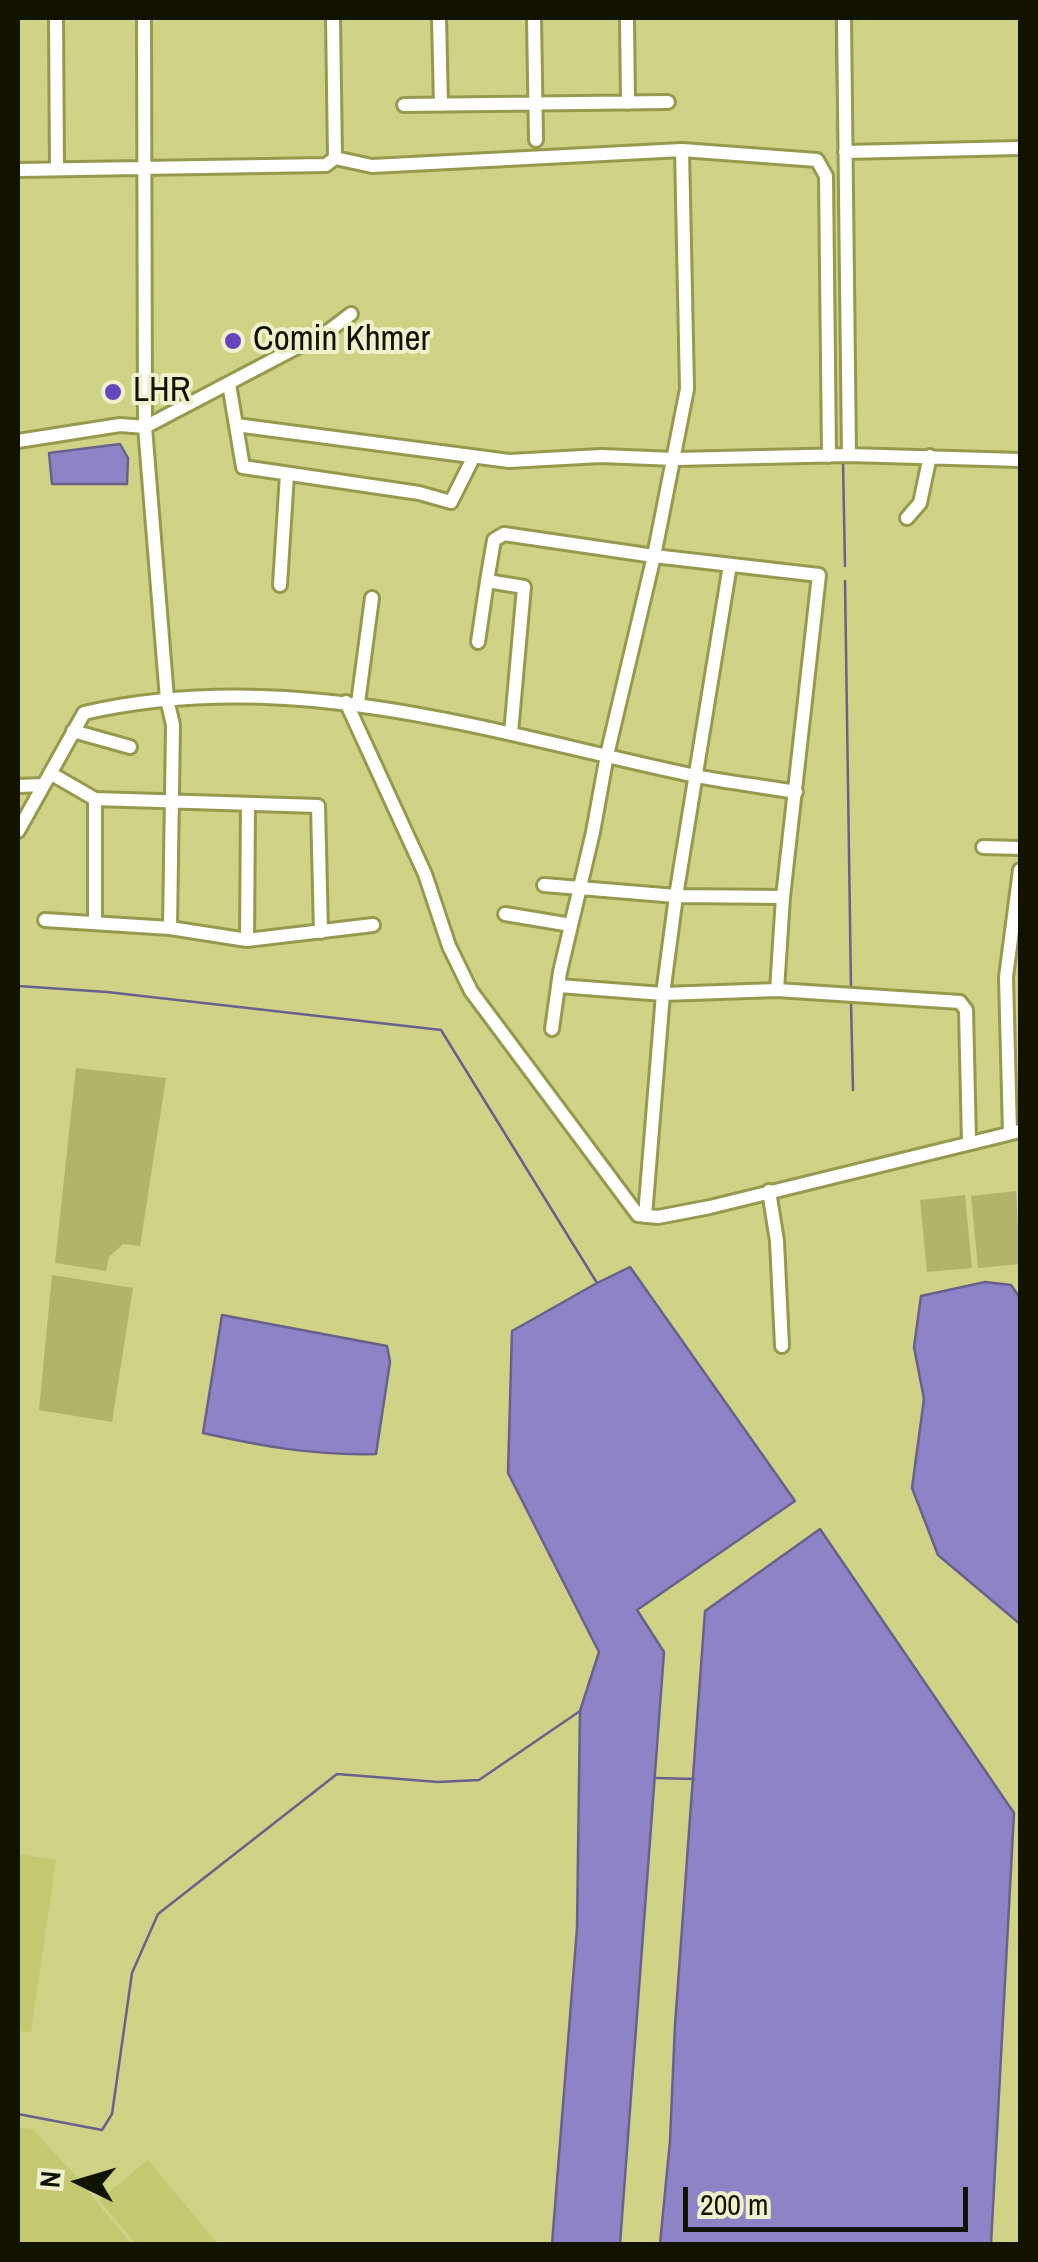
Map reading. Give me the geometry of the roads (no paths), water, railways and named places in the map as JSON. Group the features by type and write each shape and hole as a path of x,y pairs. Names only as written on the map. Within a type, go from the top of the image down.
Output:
{"street":[{"path":"56,18 57,168"},
{"path":"144,18 145,427 167,699 173,725 170,928"},
{"path":"333,18 335,158"},
{"path":"439,18 441,105"},
{"path":"534,18 536,140"},
{"path":"627,18 628,103"},
{"path":"839,456 844,18"},
{"path":"404,105 668,102"},
{"path":"845,152 1020,148"},
{"path":"335,158 372,166 682,150 817,160 823,166 839,456"},
{"path":"552,1029 606,755 676,458 687,388 682,150"},
{"path":"18,170 326,165 335,158"},
{"path":"18,442 120,425 145,427 330,330 351,314"},
{"path":"228,384 243,467 419,492 451,502 472,458"},
{"path":"236,425 509,461 601,456 930,456 1020,460"},
{"path":"907,518 920,504 930,456"},
{"path":"280,585 287,474"},
{"path":"478,642 498,534 819,575 783,897 778,990"},
{"path":"645,1216 663,994 694,775 730,566"},
{"path":"487,582 522,585 525,589 510,733"},
{"path":"372,598 352,702 425,874 449,946 472,991 632,1210 645,1216 676,1214 1015,1132 1006,978 1020,870"},
{"path":"18,831 84,713 167,699 259,697 352,702 694,775 796,792"},
{"path":"74,731 130,747"},
{"path":"18,786 47,779 95,799 318,806 321,932"},
{"path":"95,799 95,921"},
{"path":"247,940 248,804"},
{"path":"983,847 1020,848"},
{"path":"544,886 676,896 783,897"},
{"path":"505,914 571,925"},
{"path":"45,920 170,928 247,940 373,925"},
{"path":"559,986 663,994 778,990 960,1002 965,1006 969,1142"},
{"path":"768,1191 777,1241 782,1346"}],"waterway":[{"path":"836,18 843,449"},
{"path":"843,462 845,566"},
{"path":"845,581 851,989"},
{"path":"18,986 107,992 441,1030 597,1283"},
{"path":"851,1002 853,1090"},
{"path":"18,2114 102,2130 112,2114 132,1973 158,1914 337,1774 438,1782 479,1780 580,1711"},
{"path":"656,1778 694,1779"}],"place":[{"name":"Comin Khmer","path":"233,341"},
{"name":"LHR","path":"113,392"}]}
